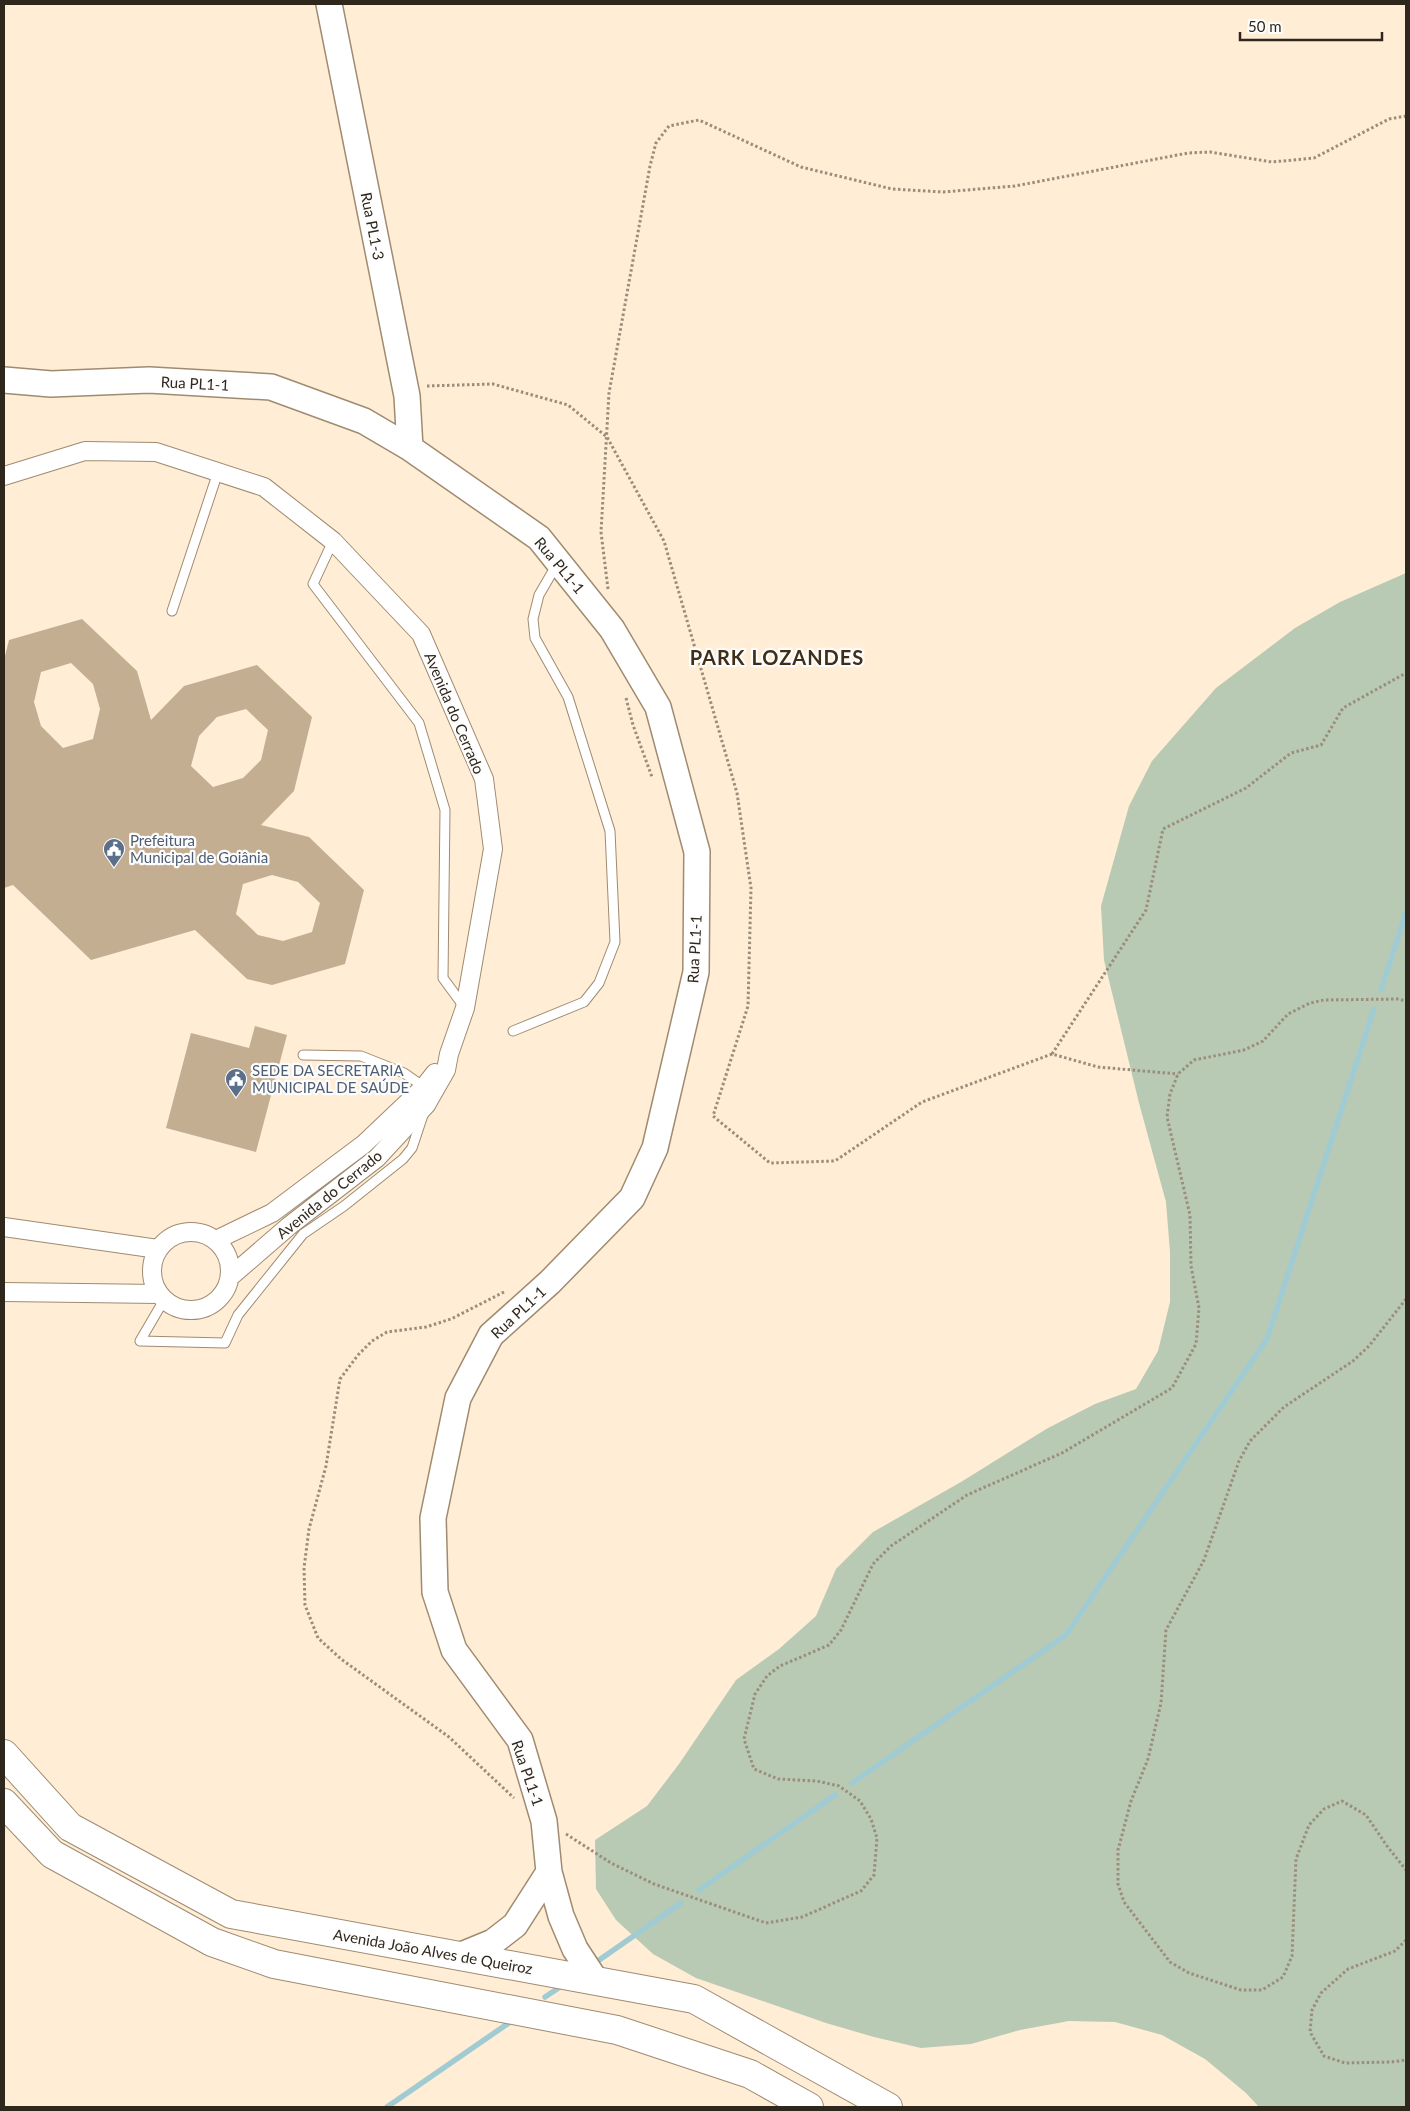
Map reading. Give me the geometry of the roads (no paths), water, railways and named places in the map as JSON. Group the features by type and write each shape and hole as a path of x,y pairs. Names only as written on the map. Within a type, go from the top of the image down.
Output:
{"main road":[{"name":"Avenida João Alves de Queiroz","path":"4,1754 70,1827 231,1914 694,1999 888,2107"},
{"path":"4,1803 52,1854 212,1942 274,1964 617,2030 750,2074 809,2107"}],"street":[{"name":"Rua PL1-3","path":"329,4 405,388 410,448"},
{"name":"Rua PL1-1","path":"4,380 51,384 149,380 271,387 364,420 410,448 539,538 612,629 658,706 697,852 696,972 655,1148 632,1198 550,1282 491,1335 458,1398 433,1518 435,1592 454,1650 520,1740 544,1821 549,1872 562,1916 575,1950 596,1981"},
{"name":"Avenida do Cerrado","path":"4,476 85,451 156,452 264,487 333,541 421,634 484,779 493,849 465,1008 449,1054 446,1070 426,1105 377,1158 285,1222 216,1240"},
{"name":"Avenida do Cerrado","path":"230,1277 424,1087 449,1054"},
{"path":"4,1227 158,1249"},
{"path":"192,1231 216,1240 224,1250 229,1263 230,1277 225,1290 215,1301 203,1308 190,1310 176,1307 162,1297 153,1283 152,1272 153,1260 158,1249 167,1240 179,1233 192,1231"},
{"path":"4,1292 162,1297"},
{"path":"459,1956 493,1942 515,1924 549,1872"}],"lane":[{"path":"172,611 218,472"},
{"path":"333,541 313,584 419,723 445,810 443,978 465,1008"},
{"path":"513,1031 584,1002 599,983 615,942 610,831 568,697 535,638 532,619 539,595 558,562"},
{"path":"304,1055 361,1056 404,1073 424,1087 426,1105"},
{"path":"162,1297 140,1341 226,1344 238,1315 285,1222"}],"waterway":[{"path":"1381,990 1406,912"},
{"path":"852,1783 1066,1635 1267,1339 1374,1009"},
{"path":"699,1890 835,1795"},
{"path":"592,1965 681,1903"},
{"path":"545,1997 563,1985"},
{"path":"387,2107 513,2020"}],"place":[{"name":"Prefeitura Municipal de Goiânia","path":"114,868"},
{"name":"SEDE DA SECRETARIA MUNICIPAL DE SAÚDE","path":"236,1098"}],"district":[{"name":"PARK LOZANDES","path":"777,657"}]}
